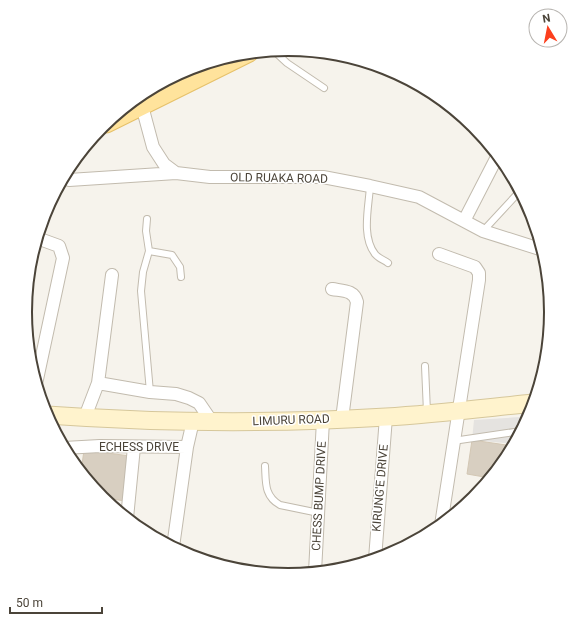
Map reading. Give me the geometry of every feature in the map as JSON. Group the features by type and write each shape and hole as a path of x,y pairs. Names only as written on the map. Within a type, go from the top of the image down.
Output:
{"main road":[{"path":"125,114 142,106 178,81 208,68"},
{"name":"LIMURU ROAD","path":"54,415 212,422 323,420 459,412 527,404"}],"street":[{"path":"142,106 153,148 164,164 176,173"},
{"path":"464,221 495,161"},
{"name":"OLD RUAKA ROAD","path":"68,180 176,173 210,177 323,177 370,186 418,198 483,231 536,248"},
{"path":"39,370 63,258 59,246 43,240"},
{"path":"439,254 474,267 479,273 480,280 441,517"},
{"path":"85,417 98,383 112,275"},
{"path":"332,289 351,292 355,296 357,302 342,419"},
{"path":"98,383 150,392 176,394 189,398 198,404 212,422"},
{"name":"KIRUNG'E DRIVE","path":"376,552 386,417"},
{"name":"CHESS BUMP DRIVE","path":"315,566 323,420"},
{"name":"ECHESS DRIVE","path":"71,448 100,446 187,447 192,421"},
{"path":"128,511 134,447"},
{"path":"174,540 187,447"}],"lane":[{"path":"279,56 287,63 324,88"},
{"path":"370,186 367,228 369,241 375,254 388,263"},
{"path":"483,231 516,195"},
{"path":"147,219 146,231 149,251 143,272 141,292 150,392"},
{"path":"149,251 172,255 180,267 181,276"},
{"path":"425,366 427,414"},
{"path":"453,442 514,432"},
{"path":"264,466 266,490 269,497 280,505 319,513"}],"shaded area":[{"path":"520,417 518,425 508,443 472,440 474,420"}],"building":[{"path":"472,440 507,445 483,477 467,474"},
{"path":"84,450 130,456 124,501 114,499 82,463"}]}
